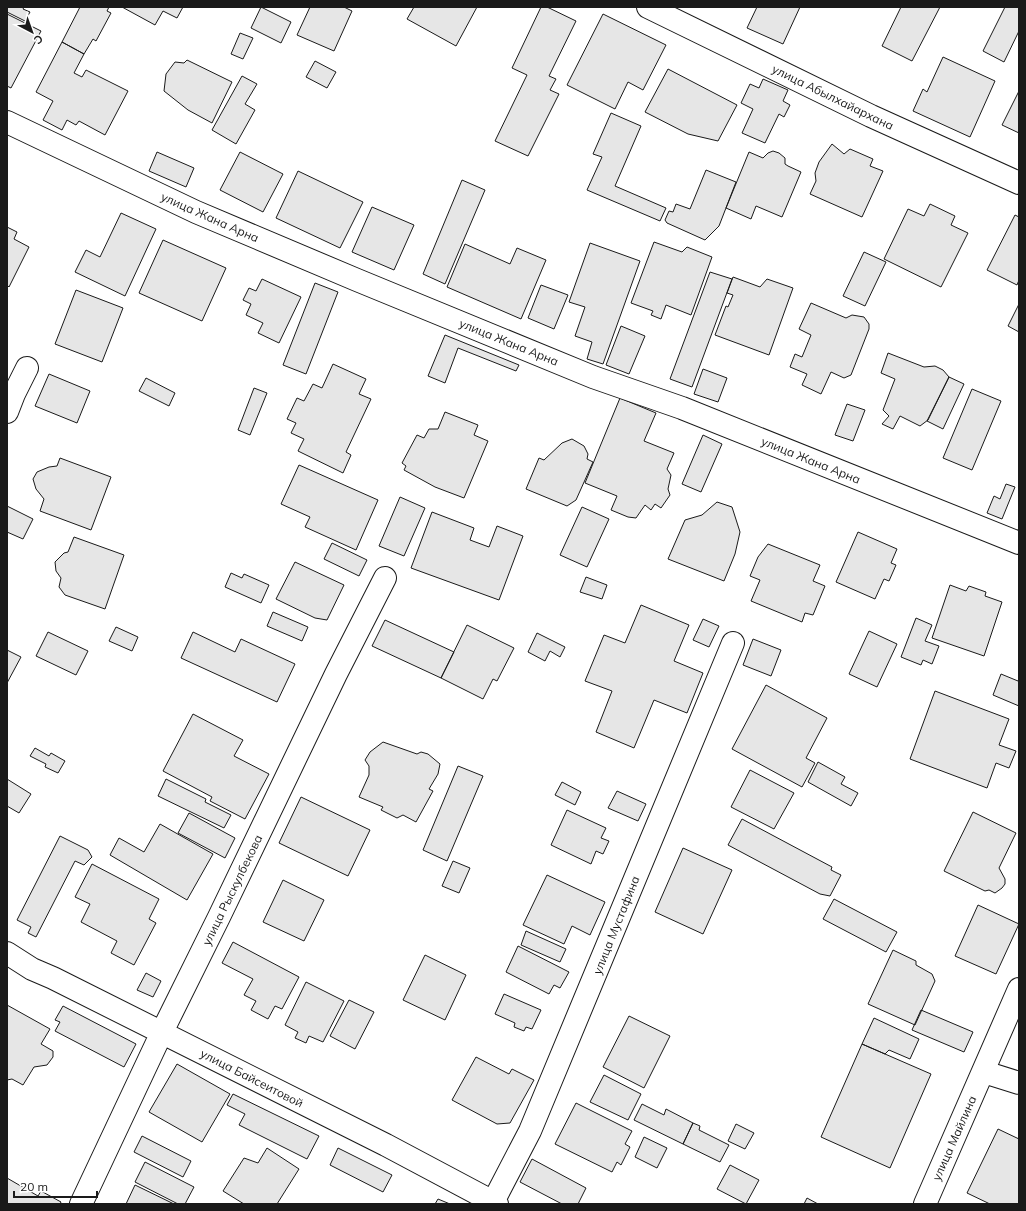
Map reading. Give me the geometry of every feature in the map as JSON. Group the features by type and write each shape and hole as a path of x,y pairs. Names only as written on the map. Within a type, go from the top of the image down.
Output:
{"street":[{"name":"улица Абылхайархана","path":"648,7 871,116 1019,183"},
{"name":"улица Жана Арна","path":"7,122 196,212 357,280 593,377 682,408 1019,543"},
{"path":"7,412 27,368"},
{"name":"улица Рыскулбекова","path":"81,1204 162,1032 220,917 336,674 385,578"},
{"name":"улица Мустафина","path":"494,1203 530,1131 733,643"},
{"name":"улица Байсеитовой","path":"7,953 32,969 162,1032 386,1145 494,1203"},
{"name":"улица Майлина","path":"925,1204 1019,989"},
{"path":"984,1072 1019,1083"}],"building":[{"path":"7,7 24,7 23,9 30,12 25,21 7,12"},
{"path":"80,7 109,7 107,11 111,13 96,41 93,39 84,54 62,42"},
{"path":"122,7 183,7 177,18 163,11 155,25"},
{"path":"261,7 291,22 281,43 251,28"},
{"path":"310,7 344,7 352,11 334,51 297,35"},
{"path":"414,7 477,7 456,46 407,19"},
{"path":"541,7 547,7 576,21 549,76 556,79 550,90 559,94 528,156 495,141 527,75 512,68"},
{"path":"757,7 800,7 783,44 747,28"},
{"path":"901,7 940,7 912,61 882,46"},
{"path":"1005,7 1019,7 1019,31 1004,62 983,51"},
{"path":"7,14 41,31 11,88 7,86"},
{"path":"603,14 666,45 643,90 628,82 615,109 567,85"},
{"path":"240,33 253,38 243,59 231,54"},
{"path":"62,42 84,54 74,73 82,77 86,70 128,91 105,135 79,121 76,125 67,120 62,130 43,120 53,101 36,92"},
{"path":"943,57 995,81 970,137 913,111 923,89 927,92"},
{"path":"187,60 232,82 212,123 188,110 164,91 166,74 175,62 184,63"},
{"path":"315,61 336,72 327,88 306,77"},
{"path":"668,69 737,105 718,141 688,134 645,112"},
{"path":"242,76 257,84 245,104 255,110 236,144 212,130"},
{"path":"763,79 788,90 783,101 790,105 784,117 779,114 765,143 742,133 753,109 741,103 750,84 759,88"},
{"path":"1019,91 1019,133 1002,125"},
{"path":"611,113 641,126 615,186 666,208 660,221 587,190 602,157 593,154"},
{"path":"832,144 844,154 850,149 873,159 870,166 883,171 862,217 810,194 816,181 815,173 819,162"},
{"path":"773,151 779,153 785,158 785,164 801,172 782,217 756,206 751,219 726,208 749,152 763,158 768,153"},
{"path":"157,152 194,168 186,187 149,171"},
{"path":"240,152 283,174 263,212 220,190"},
{"path":"706,170 736,182 719,226 705,240 667,223 665,220 669,211 673,212 676,204 690,209"},
{"path":"298,171 363,202 340,248 276,218"},
{"path":"462,180 485,190 445,284 423,274"},
{"path":"930,204 955,216 951,225 968,233 941,287 884,259 908,209 924,216"},
{"path":"372,207 414,225 394,270 352,252"},
{"path":"121,213 156,229 125,296 75,272 86,250 100,257"},
{"path":"1015,215 1019,217 1019,280 1017,285 987,270"},
{"path":"7,227 17,232 14,239 29,247 9,287 7,285"},
{"path":"163,240 226,268 202,321 139,293"},
{"path":"654,242 682,252 687,247 712,257 691,315 666,305 661,319 651,315 653,311 631,303"},
{"path":"590,243 640,261 603,364 587,359 592,342 575,336 585,307 569,302"},
{"path":"465,244 510,264 517,248 546,260 521,319 447,287"},
{"path":"864,252 886,262 865,306 843,296"},
{"path":"710,272 732,279 692,387 670,379"},
{"path":"733,277 760,287 767,279 793,288 769,355 715,335 726,306 728,307 733,295 727,293"},
{"path":"262,279 301,297 279,343 258,333 263,323 246,315 251,304 243,300 249,288 256,291"},
{"path":"315,283 338,292 306,374 283,365"},
{"path":"541,285 568,295 554,329 528,318"},
{"path":"76,290 123,308 102,362 55,344"},
{"path":"811,303 846,318 852,315 864,317 869,324 869,329 851,375 844,378 831,372 821,394 802,385 807,374 790,367 795,354 802,357 811,335 799,329"},
{"path":"1019,304 1019,332 1008,326"},
{"path":"621,326 645,336 629,374 606,365"},
{"path":"445,335 519,365 516,371 458,348 445,383 428,376"},
{"path":"888,353 924,367 935,366 943,370 949,377 928,420 920,426 900,416 893,429 882,424 889,416 883,410 895,379 881,373"},
{"path":"333,364 366,379 359,394 371,399 346,452 351,455 343,473 298,451 304,439 291,433 296,423 287,419 297,398 304,401 313,384 322,388"},
{"path":"703,369 727,378 718,402 694,394"},
{"path":"49,374 90,391 77,423 35,406"},
{"path":"949,377 964,384 943,429 927,421"},
{"path":"146,378 175,393 169,406 139,391"},
{"path":"254,388 267,393 250,435 238,430"},
{"path":"972,389 1001,401 972,470 943,458"},
{"path":"620,398 656,413 644,441 674,453 667,469 671,475 668,489 670,495 661,508 655,504 651,510 645,505 636,518 628,517 611,510 617,496 585,483"},
{"path":"847,404 865,410 853,441 835,435"},
{"path":"445,412 478,425 474,435 488,441 464,498 435,487 404,470 406,466 402,463 417,435 424,438 429,429 438,429"},
{"path":"703,435 722,444 701,492 682,484"},
{"path":"572,439 584,446 588,454 587,459 593,462 576,500 567,506 526,489 539,458 544,460 562,443"},
{"path":"60,458 111,477 91,530 40,511 44,499 36,489 33,479 37,472 49,467 57,466"},
{"path":"299,465 378,500 356,550 305,527 310,517 281,504"},
{"path":"1006,484 1015,487 1002,519 987,513 994,496 1000,499"},
{"path":"400,497 425,508 404,556 379,546"},
{"path":"717,502 732,507 740,532 735,554 724,581 668,559 685,520 702,515"},
{"path":"7,506 33,519 23,539 7,532"},
{"path":"582,507 609,519 587,567 560,555"},
{"path":"432,512 474,528 470,540 489,547 497,526 523,536 499,600 411,568"},
{"path":"858,532 897,549 891,563 896,565 889,581 884,579 875,599 836,582"},
{"path":"74,537 124,555 105,609 65,595 59,587 61,578 56,571 55,562 64,553 68,552"},
{"path":"332,543 367,560 359,576 324,559"},
{"path":"768,544 820,565 813,581 825,586 813,615 805,613 802,622 751,601 760,580 750,576 758,557"},
{"path":"295,562 344,585 327,620 315,618 276,599"},
{"path":"231,573 242,578 244,574 269,585 261,603 225,587"},
{"path":"586,577 607,585 602,599 580,592"},
{"path":"950,585 966,591 969,586 986,592 985,596 1002,602 984,656 932,638"},
{"path":"641,605 689,625 674,661 703,673 687,713 654,700 634,748 596,732 612,691 585,681 604,635 625,643"},
{"path":"273,612 308,627 302,641 267,626"},
{"path":"916,618 932,625 925,641 939,646 932,664 923,660 921,665 901,657"},
{"path":"703,619 719,626 709,647 693,640"},
{"path":"385,620 454,652 441,678 372,646"},
{"path":"467,625 514,648 497,681 493,679 483,699 441,678"},
{"path":"116,627 138,637 132,651 109,641"},
{"path":"869,631 897,644 877,687 849,674"},
{"path":"48,632 88,651 76,675 36,656"},
{"path":"193,632 235,652 241,639 295,664 277,702 181,658"},
{"path":"537,633 565,647 560,657 550,651 545,661 528,652"},
{"path":"753,639 781,650 771,676 743,665"},
{"path":"7,650 21,657 7,683"},
{"path":"1001,674 1018,681 1019,679 1019,706 993,695"},
{"path":"766,685 827,718 806,758 815,763 802,787 732,749"},
{"path":"935,691 1009,719 999,745 1016,751 1009,768 996,763 987,788 910,759"},
{"path":"193,714 243,740 234,756 269,774 245,819 210,801 212,797 163,771"},
{"path":"383,742 417,754 421,752 428,754 440,764 438,774 429,789 433,791 416,822 403,815 397,818 381,810 383,807 359,797 369,775 369,766 365,760 370,752"},
{"path":"35,748 49,756 51,753 65,761 58,773 45,767 46,764 30,756"},
{"path":"818,762 845,777 841,784 858,793 851,806 808,782"},
{"path":"458,766 483,776 447,861 423,850"},
{"path":"750,770 794,793 774,829 731,807"},
{"path":"7,779 31,794 19,813 7,806"},
{"path":"166,779 206,799 205,802 231,815 224,828 158,796"},
{"path":"562,782 581,792 575,805 555,795"},
{"path":"617,791 646,804 638,821 608,808"},
{"path":"301,797 370,830 348,876 279,843"},
{"path":"567,810 606,828 601,838 609,841 603,854 596,851 591,864 551,845"},
{"path":"973,812 1016,833 999,868 1005,879 1005,884 995,893 989,890 985,891 944,871"},
{"path":"189,813 235,838 225,858 178,833"},
{"path":"742,819 832,867 831,870 841,875 830,896 820,894 728,845"},
{"path":"160,824 213,854 187,900 110,855 119,838 144,852"},
{"path":"60,836 88,850 92,857 84,865 75,861 36,937 28,933 31,927 17,920"},
{"path":"683,848 732,870 703,934 655,912"},
{"path":"453,861 470,868 459,893 442,886"},
{"path":"92,864 159,899 149,919 156,923 134,965 111,953 117,941 81,922 90,904 75,897"},
{"path":"547,875 605,902 590,935 572,926 564,944 523,925"},
{"path":"283,880 324,900 304,941 263,922"},
{"path":"834,899 897,932 886,952 823,919"},
{"path":"978,905 1019,924 996,974 955,956"},
{"path":"526,931 566,949 560,962 521,945"},
{"path":"233,942 299,977 282,1009 275,1006 268,1019 251,1010 256,1001 244,995 253,979 222,963"},
{"path":"518,946 569,972 560,988 554,985 549,994 506,972"},
{"path":"893,950 916,961 916,965 932,974 935,981 915,1025 868,1004"},
{"path":"425,955 466,975 445,1020 403,1000"},
{"path":"146,973 161,981 153,997 137,990"},
{"path":"306,982 344,1001 323,1042 309,1036 306,1043 295,1038 298,1032 285,1025"},
{"path":"504,994 541,1010 532,1029 526,1027 524,1031 514,1027 515,1023 495,1014"},
{"path":"349,1000 374,1012 355,1049 330,1036"},
{"path":"7,1005 50,1029 41,1044 53,1051 53,1057 47,1065 34,1067 23,1085 12,1079 7,1080"},
{"path":"63,1006 136,1044 124,1067 55,1031 60,1022 55,1020"},
{"path":"921,1010 973,1032 964,1052 912,1030"},
{"path":"629,1016 670,1036 644,1088 603,1067"},
{"path":"874,1018 919,1039 910,1059 889,1050 885,1054 862,1044"},
{"path":"862,1044 931,1074 890,1168 821,1137"},
{"path":"476,1057 509,1074 512,1069 534,1080 510,1123 497,1124 452,1100"},
{"path":"177,1064 230,1094 202,1142 149,1112"},
{"path":"604,1075 641,1094 628,1120 590,1102"},
{"path":"233,1094 319,1136 307,1159 239,1125 245,1114 227,1105"},
{"path":"576,1103 632,1131 625,1144 630,1147 621,1165 617,1162 612,1172 555,1144"},
{"path":"642,1104 664,1115 666,1109 693,1123 683,1144 634,1120"},
{"path":"693,1123 700,1126 699,1130 729,1145 720,1162 683,1144"},
{"path":"736,1124 754,1133 745,1149 728,1141"},
{"path":"998,1129 1019,1139 1019,1204 990,1204 967,1193"},
{"path":"142,1136 191,1161 183,1177 134,1152"},
{"path":"644,1137 667,1148 657,1168 635,1157"},
{"path":"267,1148 299,1169 277,1204 244,1204 223,1191 244,1158 258,1163"},
{"path":"338,1148 392,1175 383,1192 330,1165"},
{"path":"532,1159 586,1188 578,1204 562,1204 520,1182"},
{"path":"145,1162 194,1187 185,1204 178,1204 135,1182"},
{"path":"730,1165 759,1180 746,1204 717,1189"},
{"path":"7,1178 38,1196 41,1191 61,1202 60,1204 7,1204"},
{"path":"135,1185 174,1204 126,1204"},
{"path":"807,1198 818,1204 804,1204"},
{"path":"438,1199 450,1204 435,1204"}]}
